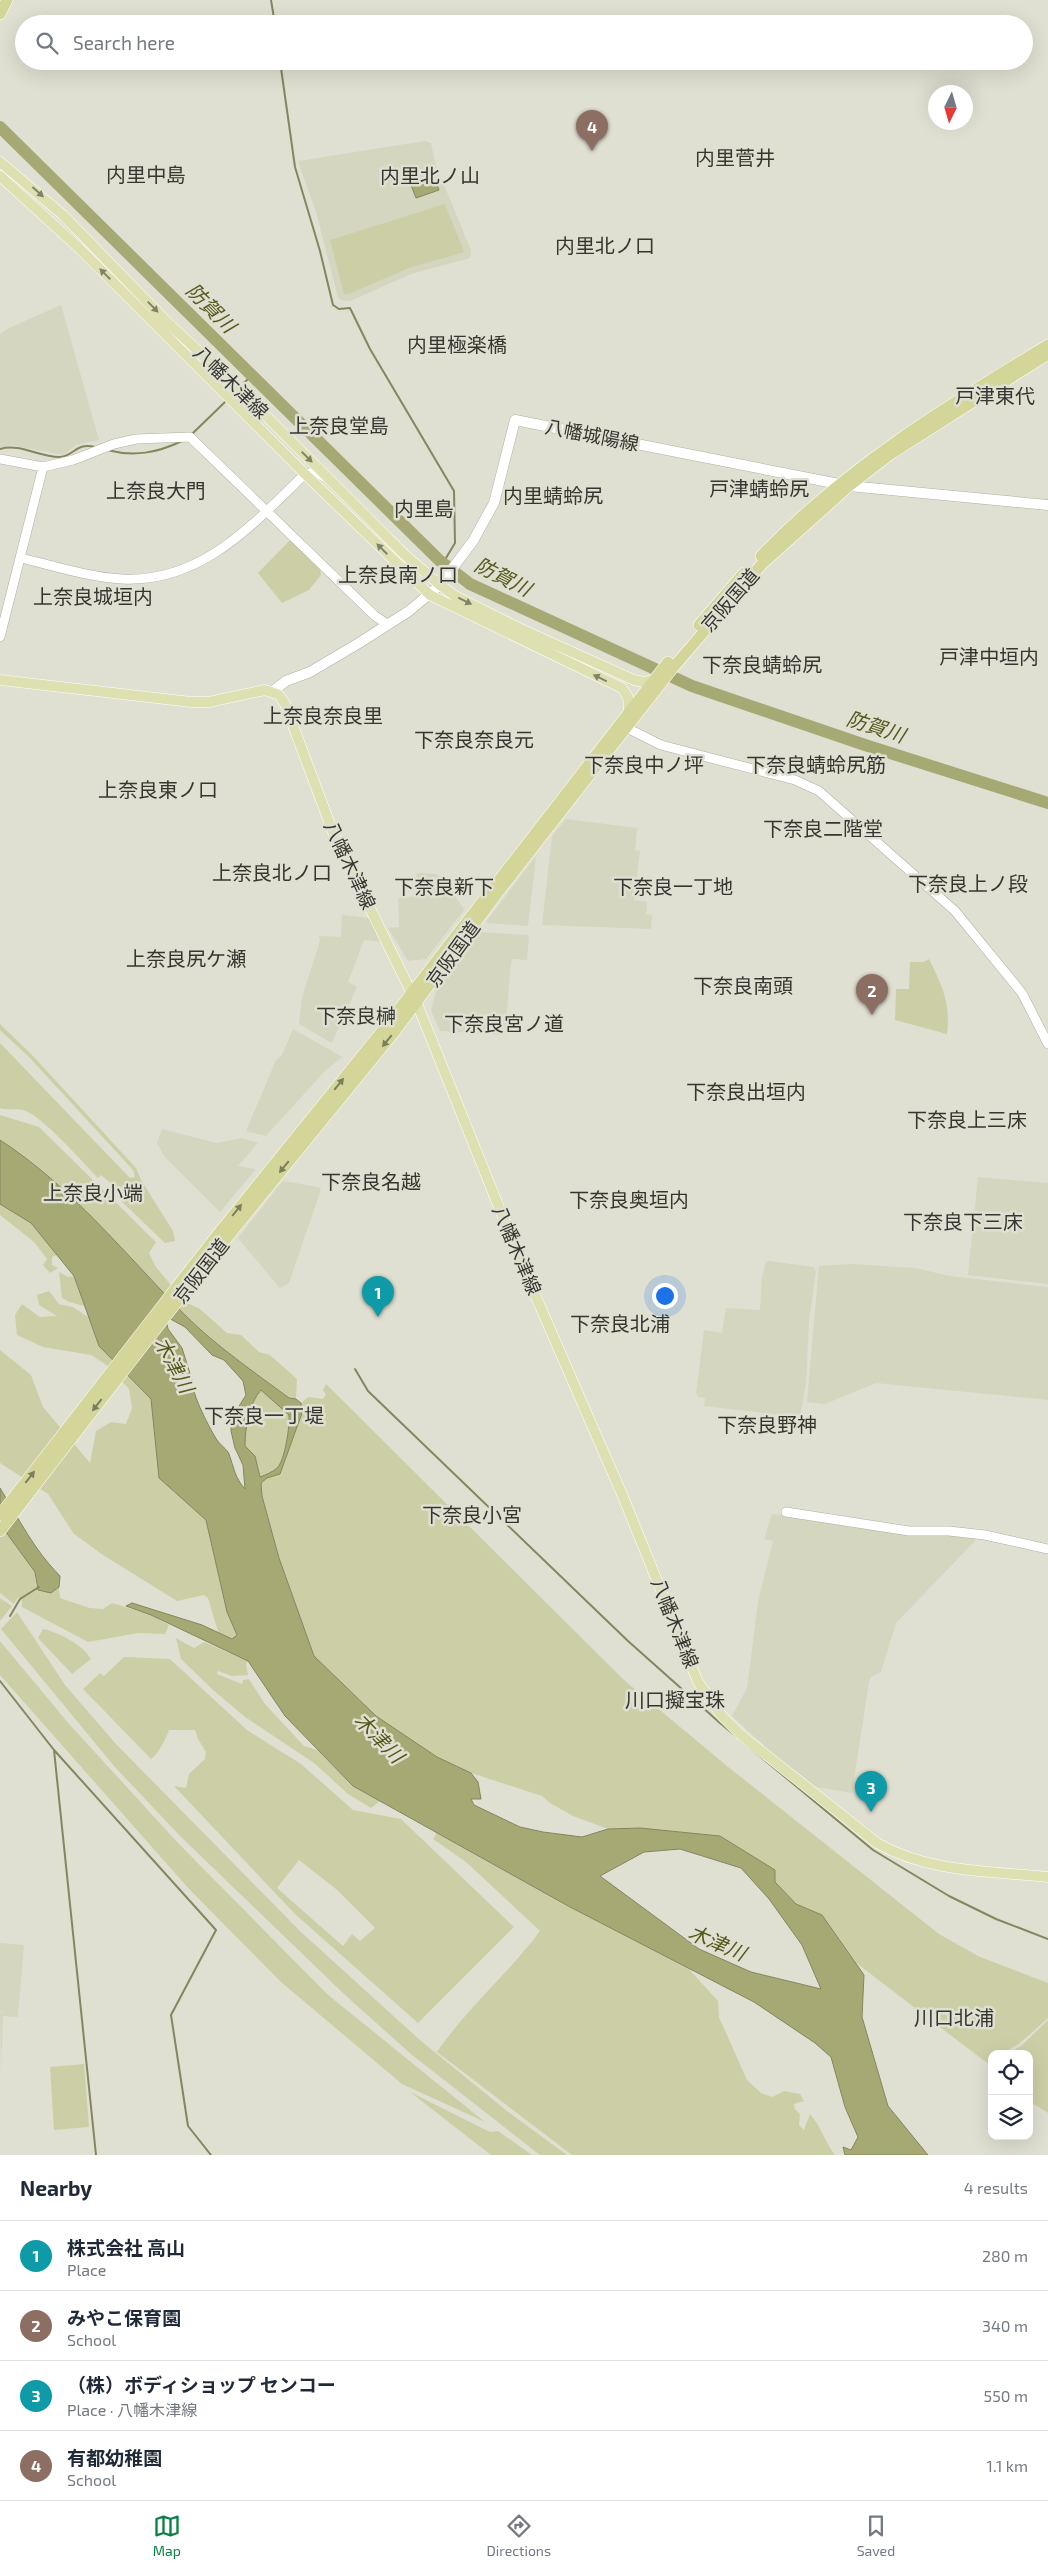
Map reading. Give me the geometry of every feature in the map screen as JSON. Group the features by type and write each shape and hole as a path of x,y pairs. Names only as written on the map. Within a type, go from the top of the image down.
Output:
{"highway":[{"path":"0,14 7,0"},
{"name":"京阪国道","path":"0,1515 210,1252 417,1002 669,667 762,564 843,485 916,427 1048,345"},
{"name":"京阪国道","path":"843,485 1048,354"},
{"name":"京阪国道","path":"0,1531 210,1252 411,991 623,726 629,710 658,680"}],"main road":[{"name":"八幡木津線","path":"0,162 63,215 169,324 230,380 405,555 443,581 455,596 521,629 634,680 644,682 658,680"},
{"name":"八幡木津線","path":"0,176 79,248 305,474 430,595 622,688 628,697 629,710"},
{"name":"八幡城陽線","path":"273,691 286,681 310,672 387,624 430,595 443,581 459,560 494,503 515,420 843,485 1048,505"},
{"path":"0,680 191,702 209,702 255,691 273,691"},
{"name":"八幡木津線","path":"273,691 280,695 285,704 334,835 417,1002 523,1267 624,1499 698,1682 711,1701 741,1735 877,1843 914,1861 1048,1878"}],"street":[{"path":"0,459 43,467 73,460 114,444 136,439 190,436 375,616 387,624"},
{"path":"0,637 43,467"},
{"path":"21,558 93,576 123,579 155,576 186,567 226,548 305,474 315,472 328,478"},
{"path":"623,726 662,745 795,780 819,791 956,911 1022,993 1048,1044"},
{"path":"786,1512 909,1531 949,1531 985,1535 1048,1548"}],"shaded area":[{"path":"425,141 431,143 436,166 471,250 470,258 411,274 350,301 341,300 338,297 316,212 298,161"},
{"path":"445,204 464,252 409,268 349,294 344,294 330,240"},
{"path":"61,305 99,440 76,445 64,455 11,445 0,448 0,334 9,328"},
{"path":"291,539 320,568 321,575 309,590 282,603 258,573"},
{"path":"566,819 637,828 635,850 640,851 634,900 647,902 646,914 652,915 651,929 542,925 552,836"},
{"path":"536,856 528,926 487,923 486,922"},
{"path":"417,873 436,874 446,881 464,910 426,959 408,961 388,928 399,927 398,898 417,896"},
{"path":"342,915 369,918 383,942 364,940 348,982 357,987 332,1043 299,1024 302,997 320,941 319,936 341,937"},
{"path":"479,932 529,935 527,960 513,959 511,962 505,1035 440,1031 431,1011 436,992 455,961"},
{"path":"929,959 944,995 948,1013 947,1034 895,1020 896,989 909,989 910,962 924,962"},
{"path":"0,1024 34,1057 136,1168 141,1180 173,1231 175,1241 165,1243 121,1201 119,1190 101,1175 98,1178 41,1121 23,1110 0,1108 0,1043 130,1178 135,1177 133,1170 30,1058 0,1030"},
{"path":"293,1029 342,1057 325,1071 266,1136 246,1131 276,1060 282,1055"},
{"path":"0,1115 39,1127 156,1242 149,1253 156,1267 185,1302 200,1309 227,1333 241,1335 259,1352 270,1355 297,1379 296,1399 289,1398 209,1337 185,1315 97,1222 51,1178 0,1140"},
{"path":"162,1129 217,1143 241,1138 258,1143 238,1166 256,1169 220,1212 165,1157 157,1143"},
{"path":"978,1177 1048,1183 1048,1284 968,1275"},
{"path":"283,1181 321,1189 289,1283 280,1288 238,1238"},
{"path":"0,1204 31,1223 57,1255 52,1257 52,1265 58,1268 50,1273 43,1265 47,1259 34,1242 0,1215"},
{"path":"766,1262 814,1267 816,1272 809,1320 806,1383 800,1417 704,1406 705,1398 698,1397 696,1393 704,1330 722,1333 726,1308 760,1310 762,1277"},
{"path":"852,1264 915,1268 950,1276 1048,1287 1048,1400 876,1383 825,1404 807,1402 819,1266"},
{"path":"59,1272 68,1277 74,1276 84,1306 62,1298"},
{"path":"49,1291 59,1304 73,1307 88,1317 99,1346 151,1399 159,1478 206,1520 227,1612 237,1635 232,1639 219,1635 208,1598 204,1595 177,1601 103,1555 74,1534 48,1494 0,1463 0,1350 31,1375 43,1407 90,1463 96,1431 111,1422 126,1424 132,1408 129,1389 105,1364 91,1355 43,1347 17,1335 15,1315 22,1304 40,1317 57,1316 39,1305 37,1295"},
{"path":"326,1384 625,1681 727,1766 939,1934 978,1956 1048,1983 1048,2018 1008,2050 988,2050 987,2063 855,1962 822,1915 796,1904 775,1882 775,1870 720,1836 640,1828 608,1829 573,1816 550,1803 542,1796 471,1773 437,1757 376,1716 314,1656 279,1558 262,1496 261,1483 267,1478 280,1473 302,1413 301,1403 308,1397 323,1399 326,1395 323,1390"},
{"path":"261,1390 289,1415 289,1420 288,1434 280,1464 273,1471 260,1477 255,1456 245,1446 248,1416 253,1402"},
{"path":"772,1514 975,1538 976,1540 896,1623 881,1672 871,1677 869,1682 852,1793 816,1787 770,1751 732,1716 747,1688 758,1601 773,1541 764,1539"},
{"path":"0,1524 35,1572 36,1586 51,1593 59,1587 60,1598 90,1608 103,1609 112,1603 151,1615 169,1625 165,1634 138,1633 88,1642 22,1607 22,1601 18,1597 14,1604 0,1593"},
{"path":"0,1598 12,1606 0,1621"},
{"path":"17,1612 65,1685 116,1744 301,1932 421,2041 507,2111 567,2155 540,2155 412,2055 345,1995 179,1835 114,1766 1,1629"},
{"path":"43,1629 70,1640 91,1659 72,1674 38,1638"},
{"path":"176,1638 194,1648 204,1642 248,1661 246,1664 248,1675 232,1676 218,1671 217,1674 242,1684 243,1680 249,1679 265,1704 304,1746 317,1750 353,1786 380,1801 371,1808 348,1794 314,1763 245,1717 181,1659"},
{"path":"0,1641 70,1725 178,1843 327,1994 485,2122 402,2084 281,1982 189,1889 0,1675"},
{"path":"124,1657 170,1659 247,1730 301,1764 353,1810 401,1819 514,1927 418,2023 295,1914 174,1786 186,1788 189,1774 205,1759 206,1752 195,1730 169,1730 162,1746 151,1759 83,1689 100,1673 104,1676","holes":["299,1860 336,1889 375,1928 360,1941 352,1934 343,1946 277,1888"]},
{"path":"437,1832 570,1907 687,1967 718,2001 719,2017 747,2080 761,2093 772,2097 784,2091 800,2094 804,2101 794,2104 795,2109 800,2114 799,2125 804,2130 810,2114 835,2155 572,2155 437,2052 461,2021 515,1962 540,1931 466,1862 433,1839"},
{"path":"0,1943 24,1945 18,2017 3,2016 1,2074 0,2013 4,2013 0,2012"},
{"path":"1048,2020 1048,2113 1033,2104 1033,2050 1014,2050 1021,2046"},
{"path":"84,2064 89,2127 54,2130 50,2067"},
{"path":"410,2092 490,2132 498,2131 532,2155 491,2155"}],"water":[{"path":"434,177 439,190 416,198 411,185"},
{"name":"木津川","path":"0,1140 51,1178 97,1222 185,1315 209,1337 289,1398 296,1399 301,1403 302,1413 280,1474 267,1478 261,1483 262,1496 279,1558 314,1656 376,1716 437,1757 471,1773 478,1782 481,1799 471,1799 474,1805 520,1827 582,1837 608,1829 640,1828 720,1836 775,1870 775,1882 796,1904 822,1915 864,1975 862,2017 888,2106 928,2155 845,2155 843,2147 851,2150 858,2137 845,2107 831,2057 815,2043 754,2002 570,1907 353,1786 285,1716 248,1661 151,1615 126,1606 132,1603 202,1625 232,1639 237,1635 227,1612 206,1520 159,1478 151,1399 99,1346 74,1276 31,1223 0,1204","holes":["165,1316 185,1327 212,1355 224,1360 243,1381 246,1395 231,1419 231,1431 235,1448 243,1465 245,1489 237,1477 228,1452 217,1440 202,1412 195,1395 182,1348 168,1329","261,1390 289,1415 289,1427 280,1464 273,1471 260,1477 255,1456 245,1446 248,1416","680,1849 741,1868 769,1899 802,1945 821,1989 751,1972 699,1949 600,1876 644,1852"]},
{"path":"0,1488 42,1556 60,1576 59,1587 51,1593 38,1590 35,1572 0,1524"}],"waterway":[{"path":"271,0 274,15"},
{"path":"281,70 295,167 320,251 333,305 339,309 350,308 370,349 454,491 455,543 443,563"},
{"name":"防賀川","path":"0,127 439,560 470,584 692,686 865,745 1048,803"},
{"path":"242,385 252,375"},
{"path":"192,434 226,401"},
{"path":"107,450 145,453 182,441"},
{"path":"0,449 15,448 59,457 68,455 83,446 95,447"},
{"path":"355,1369 368,1391 628,1641 720,1723 873,1850 949,1896 996,1919 1048,1939"},
{"path":"10,1616 20,1599 39,1587"},
{"path":"0,1681 54,1750 216,1930 171,2015 188,2126 211,2155"},
{"path":"54,1750 96,2155"}],"place":[{"name":"有都幼稚園","path":"592,151"},
{"name":"みやこ保育園","path":"872,1015"},
{"name":"株式会社 高山","path":"378,1317"},
{"name":"（株）ボディショップ センコー","path":"871,1812"}],"district":[{"name":"内里菅井","path":"735,158"},
{"name":"内里中島","path":"146,175"},
{"name":"内里北ノ山","path":"430,176"},
{"name":"内里北ノ口","path":"605,246"},
{"name":"内里極楽橋","path":"457,345"},
{"name":"戸津東代","path":"995,396"},
{"name":"上奈良堂島","path":"339,426"},
{"name":"戸津蜻蛉尻","path":"759,489"},
{"name":"上奈良大門","path":"156,491"},
{"name":"内里蜻蛉尻","path":"553,496"},
{"name":"内里島","path":"424,509"},
{"name":"上奈良南ノ口","path":"398,575"},
{"name":"上奈良城垣内","path":"93,597"},
{"name":"戸津中垣内","path":"989,657"},
{"name":"下奈良蜻蛉尻","path":"762,665"},
{"name":"上奈良奈良里","path":"323,716"},
{"name":"下奈良奈良元","path":"474,740"},
{"name":"下奈良中ノ坪","path":"644,765"},
{"name":"下奈良蜻蛉尻筋","path":"816,765"},
{"name":"上奈良東ノ口","path":"158,790"},
{"name":"下奈良二階堂","path":"823,829"},
{"name":"上奈良北ノ口","path":"272,873"},
{"name":"下奈良上ノ段","path":"968,884"},
{"name":"下奈良新下","path":"444,887"},
{"name":"下奈良一丁地","path":"673,887"},
{"name":"上奈良尻ケ瀬","path":"186,959"},
{"name":"下奈良南頭","path":"743,986"},
{"name":"下奈良榊","path":"356,1016"},
{"name":"下奈良宮ノ道","path":"504,1024"},
{"name":"下奈良出垣内","path":"746,1092"},
{"name":"下奈良上三床","path":"967,1120"},
{"name":"下奈良名越","path":"371,1182"},
{"name":"上奈良小端","path":"93,1193"},
{"name":"下奈良奥垣内","path":"629,1200"},
{"name":"下奈良下三床","path":"963,1222"},
{"name":"下奈良北浦","path":"620,1324"},
{"name":"下奈良一丁堤","path":"264,1416"},
{"name":"下奈良野神","path":"767,1425"},
{"name":"下奈良小宮","path":"472,1515"},
{"name":"川口擬宝珠","path":"675,1700"},
{"name":"川口北浦","path":"954,2018"}]}
